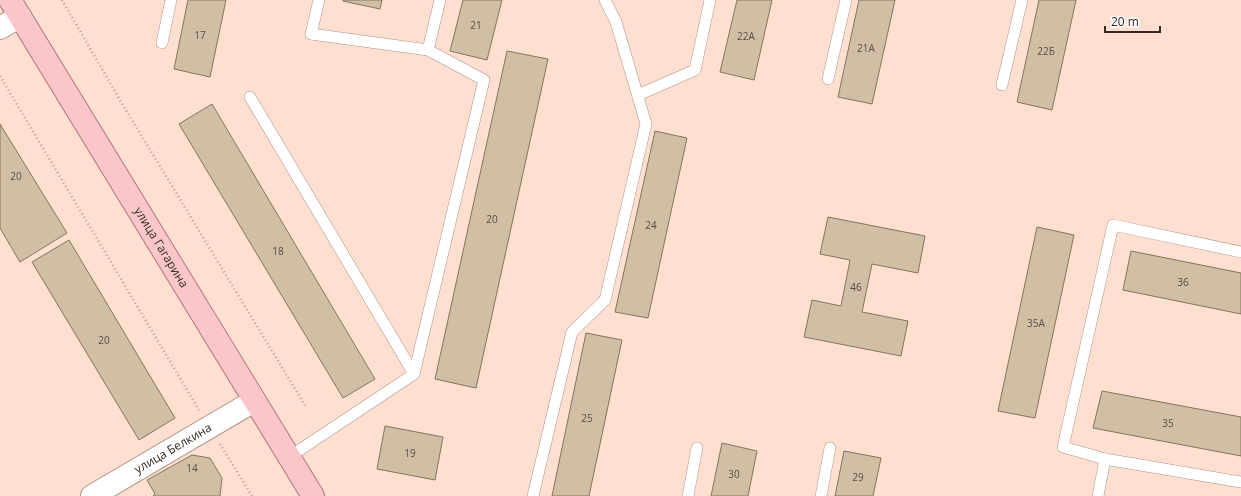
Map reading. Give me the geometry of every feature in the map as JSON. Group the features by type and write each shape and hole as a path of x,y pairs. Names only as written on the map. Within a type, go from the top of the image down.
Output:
{"main road":[{"name":"улица Гагарина","path":"15,8 313,496"}],"street":[{"path":"0,28 15,8"},
{"name":"улица Белкина","path":"92,496 254,401"}],"lane":[{"path":"162,43 171,0"},
{"path":"289,457 414,374 484,80 428,50 310,34 319,0"},
{"path":"428,50 440,0"},
{"path":"533,496 572,332 605,300 646,124 616,22 605,0"},
{"path":"638,96 695,70 710,0"},
{"path":"828,79 846,0"},
{"path":"1002,85 1022,0"},
{"path":"250,97 414,374"},
{"path":"1241,252 1113,225 1063,447 1105,459 1241,482"},
{"path":"688,496 697,448"},
{"path":"821,496 830,448"},
{"path":"1098,496 1105,459"}],"path":[{"path":"62,0 124,107 306,408"},
{"path":"0,76 209,427 252,496"}],"building":[{"path":"188,0 226,0 210,77 174,69"},
{"path":"343,0 382,0 380,9"},
{"path":"463,0 502,0 487,60 450,51"},
{"path":"737,0 772,0 754,80 720,72"},
{"path":"859,0 895,0 872,104 838,97"},
{"path":"1039,0 1076,0 1052,110 1017,102"},
{"path":"507,51 548,59 476,388 435,379"},
{"path":"212,104 375,379 343,398 179,124"},
{"path":"0,124 67,233 20,262 0,228"},
{"path":"655,131 687,138 648,318 615,312"},
{"path":"828,217 925,236 918,273 872,264 862,312 908,321 901,356 804,337 812,300 841,306 850,260 820,254"},
{"path":"1037,227 1074,235 1035,418 998,411"},
{"path":"69,240 175,418 139,440 32,262"},
{"path":"1131,251 1241,273 1241,314 1123,290"},
{"path":"586,333 622,340 589,496 552,496"},
{"path":"1102,391 1241,417 1241,456 1093,428"},
{"path":"385,426 443,437 435,480 377,469"},
{"path":"722,443 757,451 748,496 711,496"},
{"path":"844,451 881,458 873,496 835,496"},
{"path":"192,455 210,458 222,478 220,496 153,496 155,494 147,480"}]}
